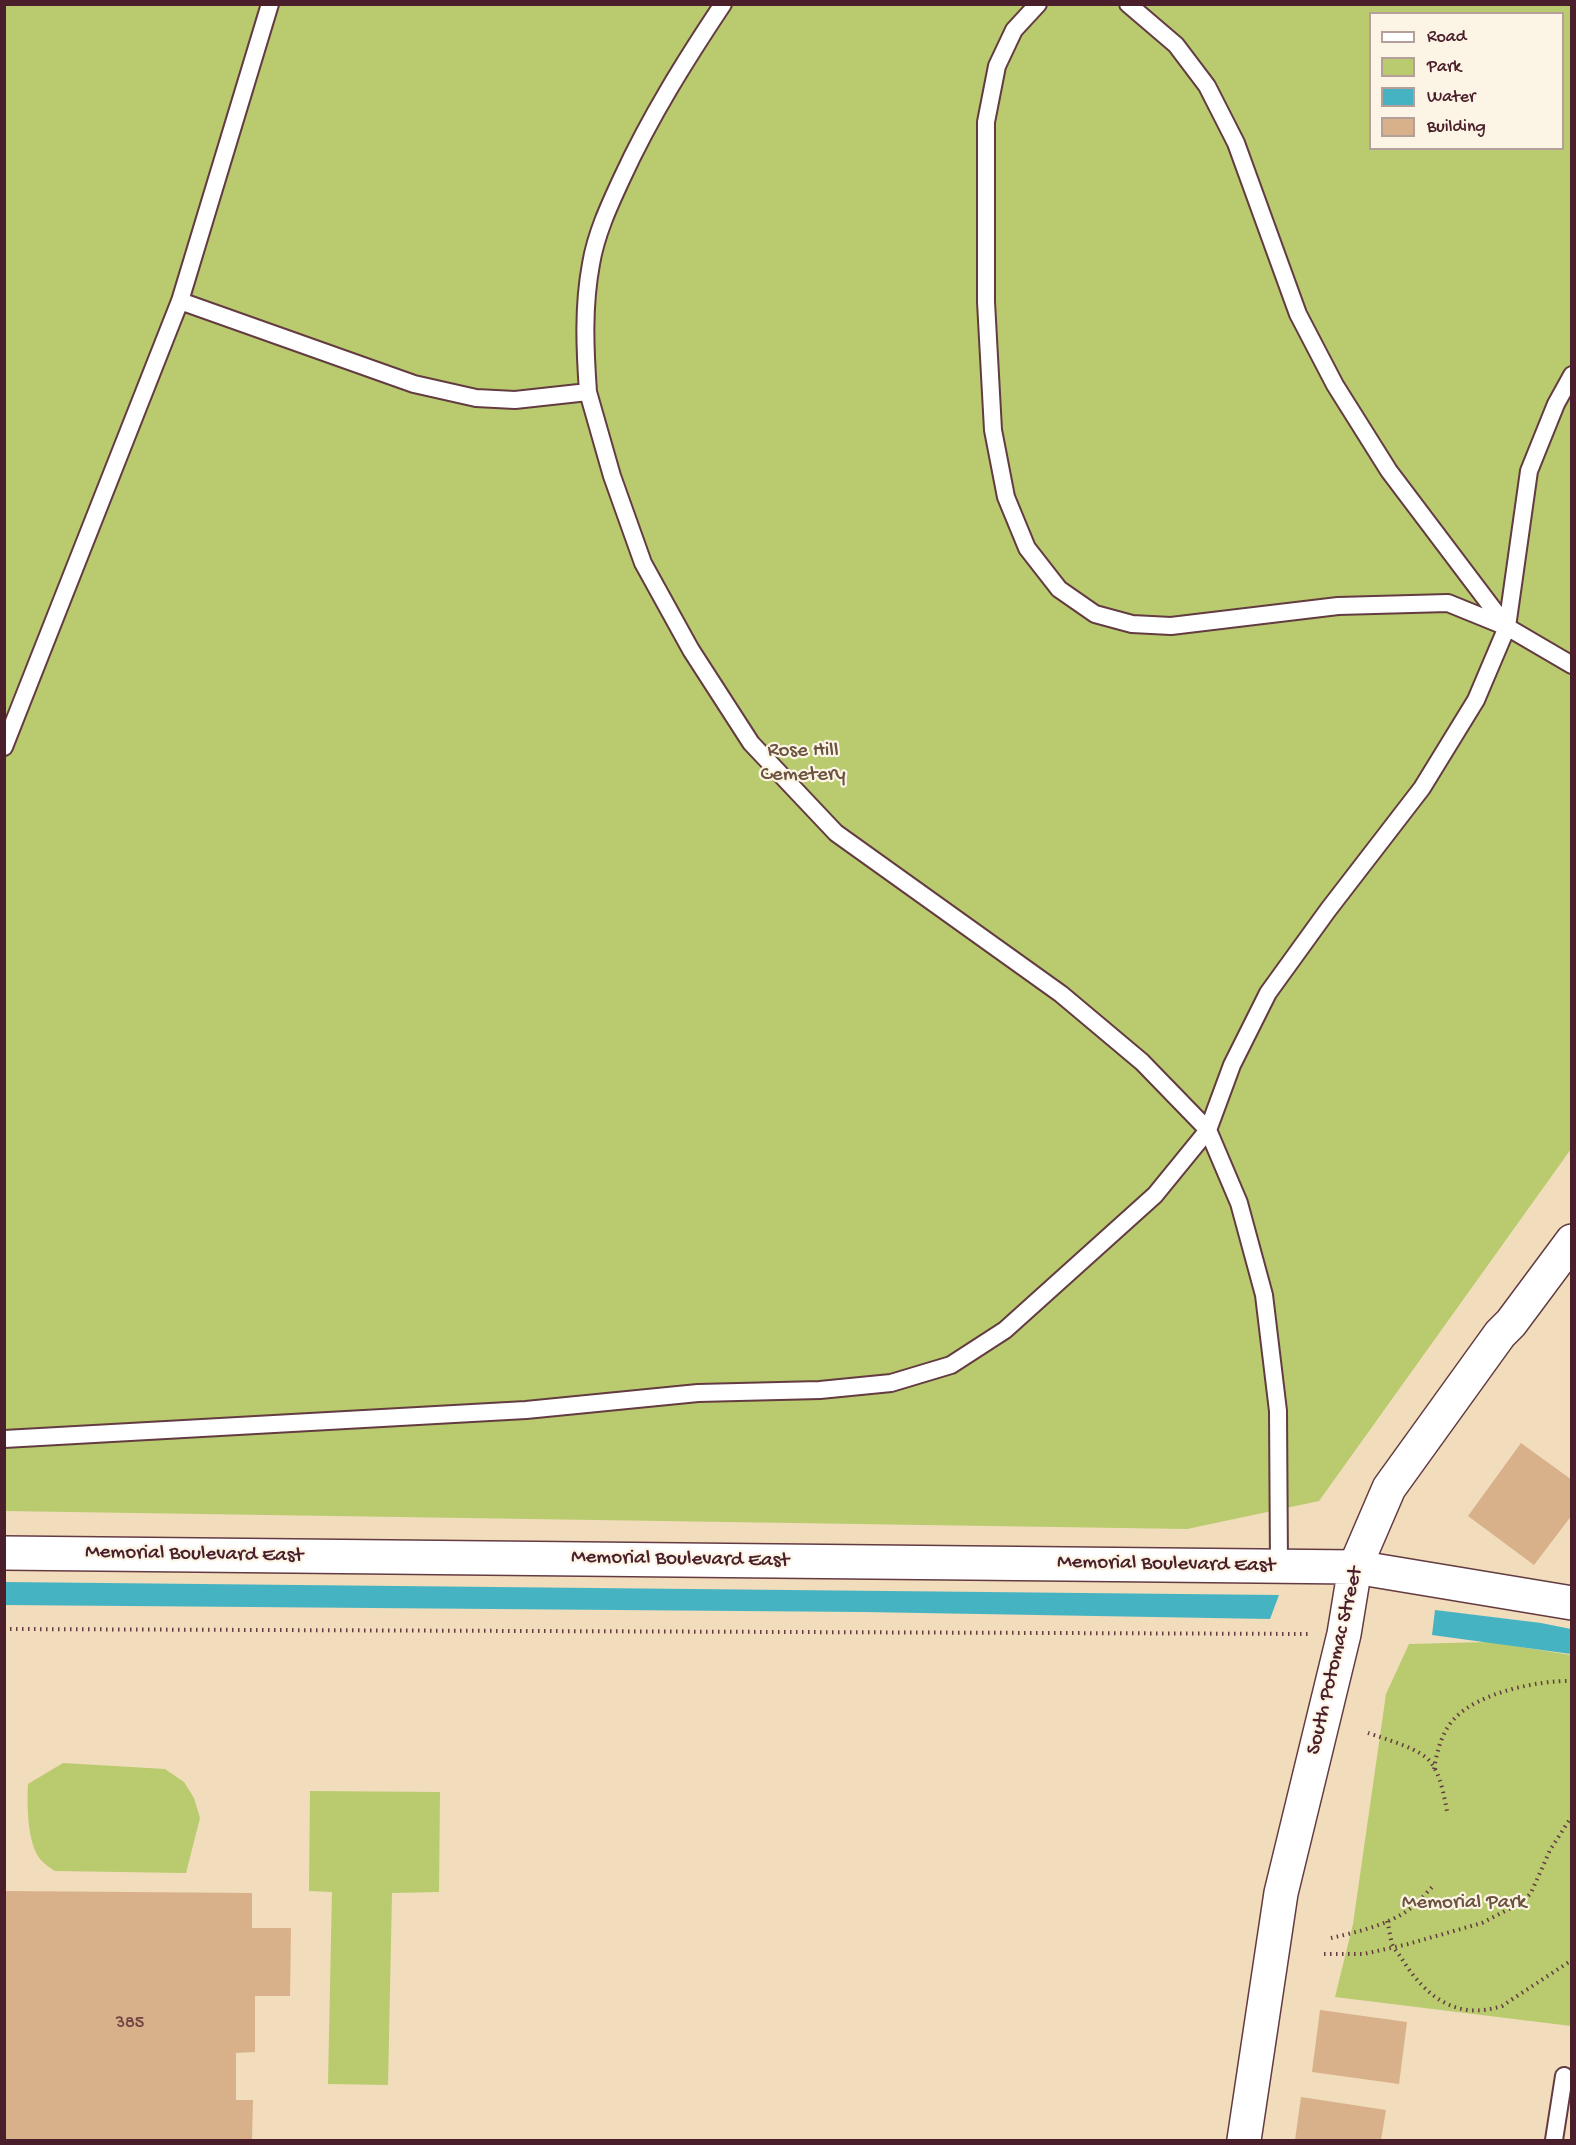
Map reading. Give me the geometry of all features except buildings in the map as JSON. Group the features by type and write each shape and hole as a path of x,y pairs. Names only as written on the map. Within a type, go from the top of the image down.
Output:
{"main road":[{"name":"South Potomac Street","path":"1244,2140 1281,1893 1344,1634 1356,1567 1389,1488 1500,1334 1511,1323 1572,1241"},
{"name":"Memorial Boulevard East","path":"4,1553 1356,1567 1572,1603"}],"lane":[{"path":"4,747 180,300 270,4"},
{"path":"723,4 683,65 640,139 605,215 591,263 584,328 588,392 612,476 643,563 691,650 751,743 836,833 1060,994 1142,1062 1208,1130 1239,1203 1264,1295 1278,1411 1279,1566"},
{"path":"1038,4 1014,30 997,66 986,122 986,302 993,430 1006,497 1027,548 1059,589 1095,614 1132,624 1172,626 1338,606 1448,603 1507,627 1572,665"},
{"path":"1128,4 1176,45 1208,86 1236,143 1298,314 1335,385 1389,471 1507,627"},
{"path":"180,300 414,384 476,398 515,400 588,392"},
{"path":"4,1439 514,1411 698,1393 819,1390 891,1383 951,1365 1005,1330 1155,1195 1208,1130 1232,1065 1268,993 1328,910 1422,788 1476,700 1507,627 1529,471 1557,404 1572,375"},
{"path":"1554,2140 1564,2076"}],"path":[{"path":"4,1629 1344,1634"},
{"path":"1434,1769 1444,1735 1454,1719 1467,1709 1512,1688 1545,1682 1572,1682"},
{"path":"1368,1733 1415,1751 1432,1762 1448,1810"},
{"path":"1324,1954 1364,1954 1450,1933 1482,1923 1524,1900 1531,1893 1550,1850 1572,1816"},
{"path":"1330,1938 1387,1921 1413,1907 1435,1884"},
{"path":"1387,1921 1393,1946 1423,1988 1440,2001 1476,2010 1490,2010 1502,2006 1572,1960"}],"green space":[{"name":"Rose Hill Cemetery","path":"5,5 1571,5 1571,1149 1319,1501 1187,1529 5,1511"},
{"name":"Memorial Park","path":"1489,1642 1571,1655 1571,2026 1335,1997 1353,1924 1386,1694 1409,1644"},
{"path":"63,1763 165,1769 184,1782 194,1798 200,1818 186,1873 55,1871 43,1863 32,1843 30,1833 28,1784"},
{"path":"310,1791 440,1792 439,1892 392,1893 388,2085 328,2084 332,1892 309,1891"}],"water":[{"path":"5,1582 1279,1595 1270,1619 863,1612 5,1605"},
{"path":"1435,1610 1571,1629 1571,1654 1432,1635"}]}
